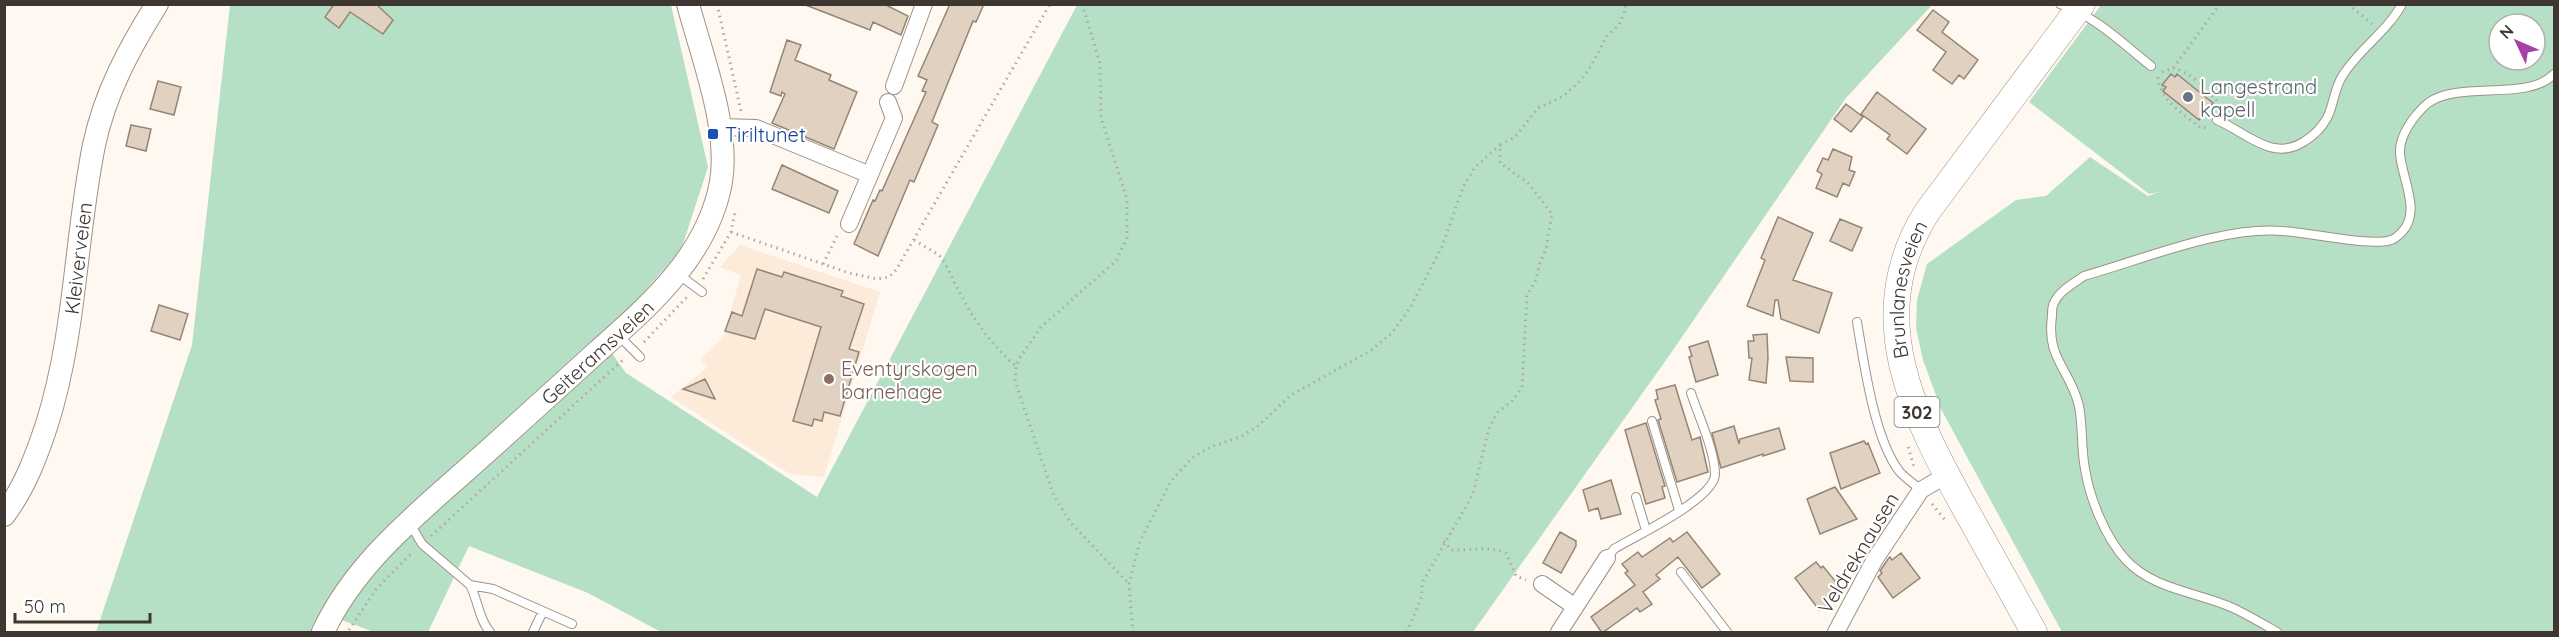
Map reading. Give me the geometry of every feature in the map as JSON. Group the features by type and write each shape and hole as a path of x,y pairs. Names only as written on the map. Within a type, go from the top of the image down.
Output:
{"main road":[{"name":"Brunlanesveien","path":"2034,633 1947,476 1918,416 1899,353 1895,314 1902,265 1917,227 2073,6"}],"street":[{"name":"Kleiverveien","path":"4,514 27,479 60,383 69,333 94,146 106,102 126,54 157,4"},
{"name":"Geiteramsveien","path":"323,633 354,579 387,541 617,333 678,273 698,244 711,218 721,181 722,148 720,127 688,4"},
{"path":"894,86 924,4"},
{"path":"849,224 894,118 888,102"},
{"path":"720,127 756,128 870,175"},
{"name":"Veldreknausen","path":"1836,633 1875,559 1921,490 1947,476"},
{"path":"1559,633 1574,606 1607,558"},
{"path":"1542,584 1574,606"}],"lane":[{"path":"2217,120 2274,149 2282,150 2300,145 2326,120 2343,75 2385,29 2402,4"},
{"path":"2073,6 2151,66"},
{"path":"2277,633 2232,608 2174,589 2144,573 2126,560 2112,540 2095,505 2085,469 2078,404 2067,376 2052,350 2050,329 2053,303 2066,288 2084,276 2236,231 2281,230 2375,242 2393,240 2404,230 2410,216 2405,173 2400,153 2404,134 2414,116 2429,102 2448,94 2524,87 2550,79 2554,74"},
{"path":"678,273 699,290"},
{"path":"1857,322 1865,367 1887,447 1900,471 1921,490"},
{"path":"617,333 637,354"},
{"path":"1607,558 1614,549 1707,492 1714,482 1716,475 1691,393"},
{"path":"1652,421 1679,510"},
{"path":"1636,497 1646,530"},
{"path":"408,522 422,544 470,585 490,633"},
{"path":"1682,572 1727,633"},
{"path":"470,585 493,589 572,624"},
{"path":"533,633 543,611"}],"path":[{"path":"347,633 377,588 422,544 637,354 699,290 731,232 849,273 877,279 889,277 896,270 914,240 1050,4"},
{"path":"1082,4 1100,63 1101,118 1127,199 1127,238 1116,261 1041,327 1017,366 1015,381 1054,496 1071,524 1129,584"},
{"path":"1133,633 1129,584 1140,541 1171,480 1191,459 1210,447 1239,437 1257,427 1291,396 1370,351 1391,334 1410,308 1442,247 1463,187 1475,167 1500,145 1515,137 1538,108 1562,97 1576,85 1588,70 1607,36 1619,25 1625,4"},
{"path":"2173,68 2220,4"},
{"path":"2348,4 2367,21 2385,29"},
{"path":"2173,68 2182,70 2218,102 2217,120 2208,128 2201,128 2167,99 2158,84 2158,76 2164,70 2173,68"},
{"path":"1407,633 1413,621 1416,604 1422,596 1422,583 1473,494 1490,428 1498,412 1522,388 1527,295 1536,280 1546,249 1552,214 1529,184 1500,163 1500,145"},
{"path":"823,264 838,234 841,236 849,224"},
{"path":"914,240 939,255 975,323 997,349 1017,366"},
{"path":"1444,541 1451,550 1496,549 1506,553 1516,576 1530,583 1542,584"}],"shaded area":[{"path":"740,245 880,292 824,477 790,474 671,397 708,367 700,359 723,338 741,275 720,267"}],"green space":[{"path":"230,5 671,5 708,167 681,250 602,339 626,373 817,497 1077,5 1932,5 1846,98 1671,353 1473,632 661,632 588,593 469,546 428,632 374,632 328,615 319,632 96,632 192,345"},
{"path":"2101,5 2554,5 2554,632 2062,632 1941,409 1923,360 1916,328 1917,300 1927,264 2016,200 2046,196 2090,157 2148,196 2159,192 2149,194 2029,102"}],"building":[{"path":"334,4 376,4 393,20 383,34 350,12 339,28 325,17"},
{"path":"803,4 884,4 908,16 901,35 873,22 870,30"},
{"path":"950,4 984,4 976,22 973,21 932,122 938,125 914,182 910,180 878,256 854,244 873,200 875,201 880,190 882,191 926,92 922,91 927,80 918,76"},
{"path":"1933,10 1949,22 1942,32 1978,60 1964,79 1959,75 1952,84 1933,70 1946,52 1917,30"},
{"path":"787,40 801,45 795,60 831,75 829,80 857,92 834,149 772,123 785,94 782,92 781,96 770,92"},
{"name":"Langestrand kapell","path":"2171,74 2175,77 2177,74 2213,103 2199,120 2163,91 2166,87 2162,85"},
{"path":"158,81 181,87 174,115 150,109"},
{"path":"1877,92 1926,129 1907,154 1887,139 1890,135 1861,114"},
{"path":"1846,104 1863,117 1851,132 1834,119"},
{"path":"131,125 151,129 146,151 126,146"},
{"path":"1833,149 1852,157 1849,170 1855,172 1849,186 1843,183 1837,197 1816,188 1822,174 1817,171 1823,158 1828,160"},
{"path":"782,165 838,191 829,213 772,189"},
{"path":"1778,217 1813,233 1793,280 1832,293 1819,333 1781,319 1778,300 1775,300 1773,316 1747,306 1765,260 1761,258"},
{"path":"1840,219 1862,228 1852,251 1830,241"},
{"path":"757,269 782,277 784,272 843,291 841,296 864,304 849,349 859,352 840,416 824,412 822,421 814,419 812,426 793,421 821,327 765,309 755,339 725,331 732,312 742,316"},
{"path":"159,305 188,314 180,340 151,331"},
{"path":"1767,334 1766,383 1749,380 1752,358 1749,358 1748,341 1754,341 1753,335"},
{"path":"1708,341 1718,375 1696,382 1689,357 1692,356 1689,347"},
{"path":"1786,357 1813,358 1813,382 1790,381"},
{"path":"705,379 715,399 683,389"},
{"path":"1675,385 1692,440 1700,437 1708,472 1677,482 1658,420 1661,419 1655,400 1658,399 1656,390"},
{"path":"1646,423 1665,486 1662,487 1665,498 1646,504 1625,430"},
{"path":"1734,426 1739,444 1740,439 1779,428 1785,449 1721,468 1712,433"},
{"path":"1864,441 1868,443 1880,473 1841,489 1830,453"},
{"path":"1611,480 1621,514 1601,519 1598,508 1589,511 1583,490"},
{"path":"1835,487 1857,519 1820,534 1807,499"},
{"path":"1560,532 1576,541 1576,546 1561,573 1543,563"},
{"path":"1687,532 1720,574 1702,588 1678,557 1656,575 1660,579 1643,592 1652,604 1640,612 1637,608 1602,633 1591,617 1635,585 1625,573 1628,571 1622,564 1638,552 1642,557 1670,538 1673,542"},
{"path":"1901,553 1920,578 1893,598 1878,577 1888,559 1890,557 1892,560"},
{"path":"1816,562 1821,568 1823,566 1839,586 1836,588 1840,594 1819,610 1795,578"}],"place":[{"name":"Langestrand kapell","path":"2188,97"},
{"name":"Tiriltunet","path":"713,134"},
{"name":"Eventyrskogen barnehage","path":"829,379"}]}
